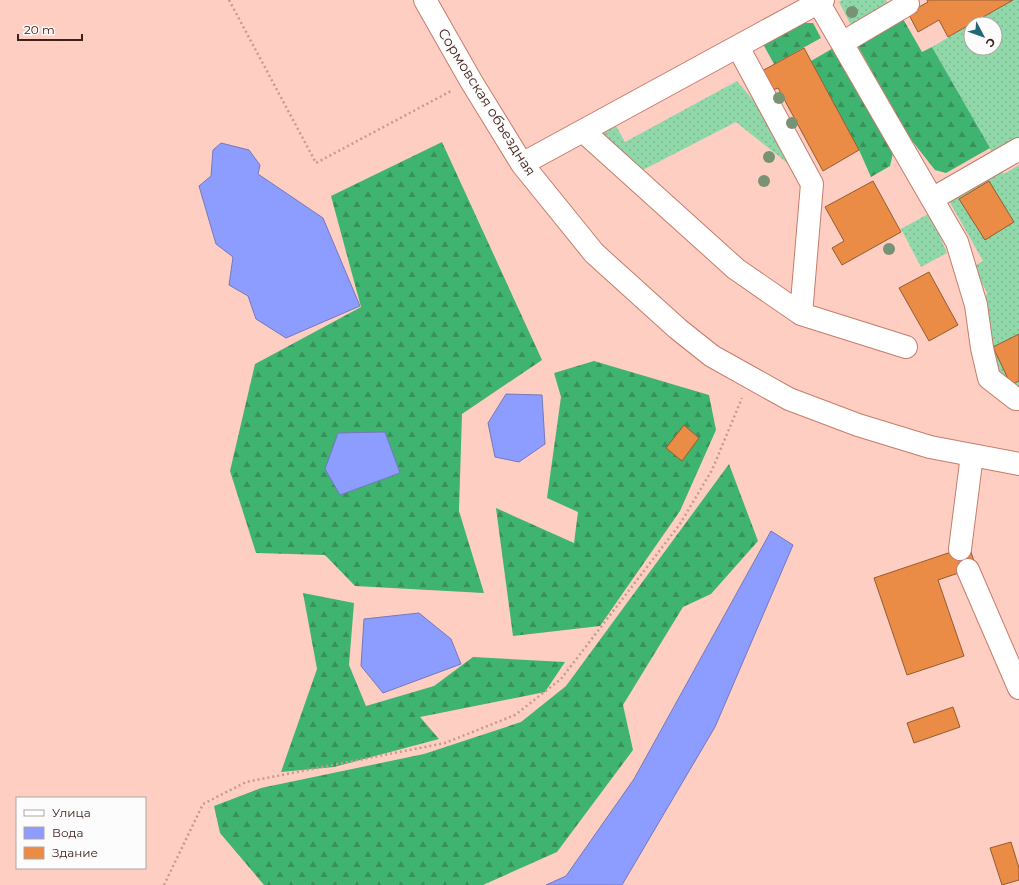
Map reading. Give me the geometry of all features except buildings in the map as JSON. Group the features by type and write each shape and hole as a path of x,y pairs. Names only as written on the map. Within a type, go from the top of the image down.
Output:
{"street":[{"name":"Сормовская объездная","path":"425,0 471,81 522,164 594,253 683,334 712,356 788,399 858,425 930,447 1019,464"},
{"path":"842,43 908,4 906,0"},
{"path":"522,164 738,47 819,1 957,242 976,305 982,348 989,378 1016,399 1019,399"},
{"path":"738,47 812,184 801,314"},
{"path":"583,131 736,269 801,314 906,347"},
{"path":"932,199 1019,149"},
{"path":"960,549 972,456"},
{"path":"968,570 1016,675"}],"path":[{"path":"229,0 316,163 471,81"},
{"path":"164,885 203,804 246,782 445,744 515,715 561,678 680,524 712,470 750,377"}],"green space":[{"path":"842,0 886,0 891,8 853,29 839,2"},
{"path":"1013,0 1019,0 1019,142 994,156 932,47 963,29 963,56 1003,56 1003,16 985,16"},
{"path":"902,17 922,52 932,47 990,148 946,173 935,170 909,137 856,43"},
{"path":"801,23 813,23 821,38 774,64 763,44"},
{"path":"835,47 894,149 890,166 871,177 859,150 811,61"},
{"path":"737,81 775,126 791,166 736,122 637,173 602,132 615,124 625,142"},
{"path":"442,142 542,360 462,414 459,511 484,593 355,586 325,555 256,553 230,471 255,364 361,307 331,196"},
{"path":"1019,165 1019,389 995,377 982,310 987,292 972,267 983,261 948,199 1001,169 1004,174"},
{"path":"930,213 947,253 921,267 901,229"},
{"path":"594,361 709,395 716,430 680,511 600,626 513,636 496,508 574,543 578,512 547,498 561,397 554,373"},
{"path":"729,464 758,541 711,594 683,607 623,705 633,750 557,852 483,885 264,885 220,833 214,806 261,788 424,754 521,722 566,686"},
{"path":"303,593 354,603 349,665 366,706 434,686 473,657 565,662 545,692 420,717 439,739 334,767 281,772 317,669"}],"water":[{"path":"221,143 249,150 260,165 258,174 323,218 360,306 286,338 256,319 248,296 229,285 233,257 216,244 199,186 211,176 213,150"},
{"path":"506,394 542,395 545,444 519,462 495,457 488,423"},
{"path":"385,432 400,473 340,495 325,469 338,433"},
{"path":"771,531 793,545 715,727 622,885 546,885 566,876 634,779"},
{"path":"419,613 451,639 461,664 383,693 361,666 364,619"}]}
